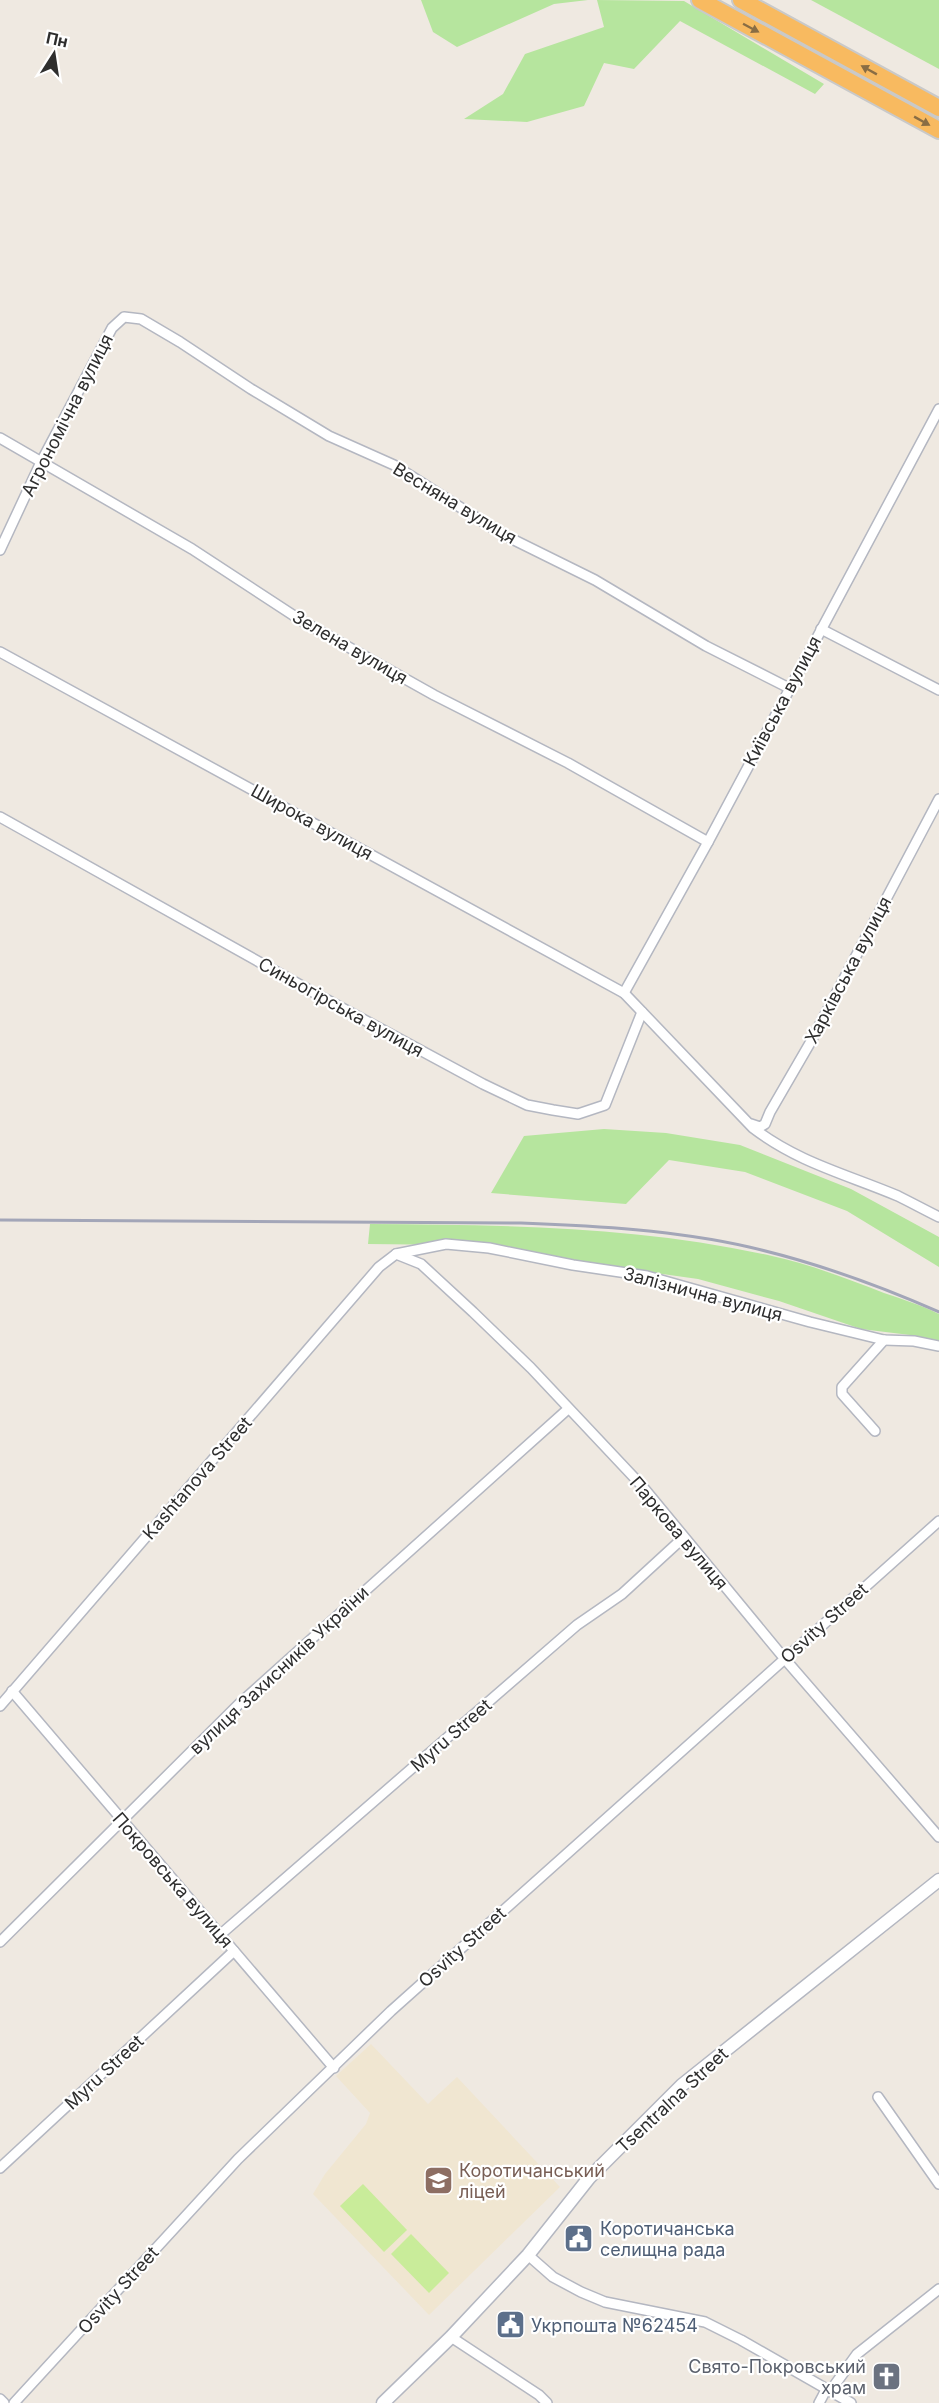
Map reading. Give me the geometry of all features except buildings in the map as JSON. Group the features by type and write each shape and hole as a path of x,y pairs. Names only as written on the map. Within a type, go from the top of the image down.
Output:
{"highway":[{"path":"700,0 939,130"},
{"path":"741,0 939,108"}],"street":[{"name":"Агрономічна вулиця","path":"0,550 41,462 112,328 124,317"},
{"name":"Весняна вулиця","path":"124,317 141,319 329,436 394,465 502,534 595,580 706,646 789,688"},
{"name":"Київська вулиця","path":"624,993 708,842 939,409"},
{"name":"Зелена вулиця","path":"0,438 192,549 302,621 434,695 568,763 708,842"},
{"path":"821,629 939,690"},
{"name":"Широка вулиця","path":"0,652 624,993 748,1123 771,1142 795,1156 898,1196 939,1217"},
{"name":"Харківська вулиця","path":"748,1123 760,1127 765,1124 939,798"},
{"name":"Синьогірська вулиця","path":"0,817 309,990 483,1084 527,1105 578,1114 605,1105 642,1012"},
{"name":"Залізнична вулиця","path":"396,1254 446,1244 489,1248 573,1265 647,1276 810,1322 884,1340 914,1341 939,1346"},
{"name":"Паркова вулиця","path":"396,1254 421,1264 531,1368 643,1487 784,1658 939,1837"},
{"name":"Kashtanova Street","path":"0,1706 379,1267 396,1254"},
{"path":"875,1431 842,1394 842,1388 884,1340"},
{"name":"вулиця Захисників України","path":"0,1942 239,1704 568,1409"},
{"name":"Osvity Street","path":"14,2403 238,2159 400,2003 939,1521"},
{"name":"Myru Street","path":"221,1934 578,1625 622,1594 683,1538"},
{"name":"Покровська вулиця","path":"12,1691 334,2068"},
{"name":"Tsentralna Street","path":"384,2403 451,2337 528,2255 589,2178 682,2085 939,1880"},
{"name":"Myru Street","path":"0,2168 234,1951"},
{"path":"878,2097 939,2184"},
{"path":"528,2255 552,2277 581,2292 621,2306 705,2322 851,2403"},
{"path":"819,2403 857,2354 939,2289"},
{"path":"451,2337 539,2395 547,2403"},
{"path":"0,2399 4,2403"}],"shaded area":[{"name":"Коротичанський ліцей","path":"371,2044 428,2104 457,2077 560,2187 429,2315 313,2194 325,2174 366,2124 370,2113 336,2076"}],"green space":[{"path":"421,0 588,0 554,4 457,47 433,32"},
{"path":"597,0 684,1 824,84 815,94 680,21 634,69 604,63 584,106 527,122 464,119 503,94 525,54 604,27"},
{"path":"811,0 939,0 939,69"},
{"path":"604,1129 666,1133 740,1145 851,1189 939,1237 939,1267 847,1211 745,1172 669,1160 626,1204 491,1193 524,1136"},
{"path":"370,1224 572,1229 672,1238 772,1256 828,1272 939,1314 939,1346 910,1335 861,1329 779,1301 698,1279 457,1245 368,1244"},
{"path":"363,2184 407,2230 384,2252 340,2206"},
{"path":"411,2234 449,2273 429,2293 391,2254"}],"railway":[{"path":"0,1220 521,1223 636,1230 693,1236 773,1253 846,1275 939,1312"}],"place":[{"name":"Коротичанський ліцей","path":"438,2180"},
{"name":"Коротичанська селищна рада","path":"579,2238"},
{"name":"Укрпошта №62454","path":"510,2325"},
{"name":"Свято-Покровський храм","path":"887,2376"}]}
